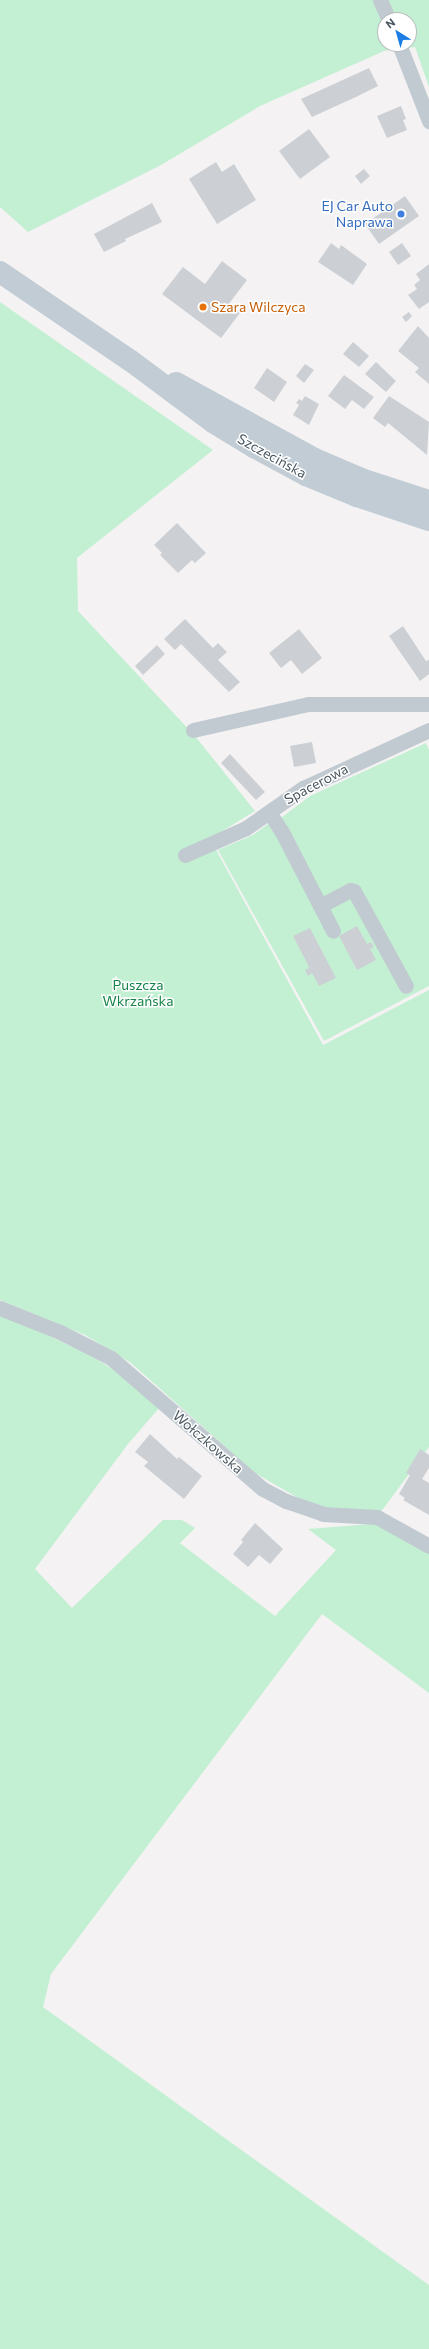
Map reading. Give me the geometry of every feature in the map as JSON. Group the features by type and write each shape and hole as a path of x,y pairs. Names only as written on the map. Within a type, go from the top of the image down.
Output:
{"main road":[{"name":"Szczecińska","path":"0,272 131,361 213,422 282,463 357,496 429,520"},
{"name":"Szczecińska","path":"131,361 196,392 315,460 364,480 429,501"}],"street":[{"path":"380,0 385,12"},
{"path":"402,52 429,121"},
{"path":"193,730 308,704 429,704"},
{"name":"Spacerowa","path":"185,855 246,828 303,788 429,730"},
{"path":"269,812 333,931"},
{"path":"320,906 350,890 354,891 406,986"},
{"name":"Wołczkowska","path":"0,1308 60,1332 111,1358 263,1489 286,1501 323,1514 377,1517 429,1546"}],"green space":[{"path":"0,0 429,0 429,87 417,52 417,12 377,12 377,52 382,52 260,106 161,165 28,232 0,207"},
{"name":"Puszcza Wkrzańska","path":"0,302 213,450 77,558 78,611 195,736 255,811 224,830 215,848 323,1045 429,990 429,1447 372,1524 378,1524 429,1552 429,1693 322,1614 51,1974 43,2007 429,2285 429,2349 0,2349 0,1313 92,1356 115,1371 160,1407 128,1444 35,1569 72,1608 163,1520 182,1520 195,1528 180,1543 275,1616 336,1550 308,1529 371,1524 300,1499 255,1473 131,1363 85,1335 0,1300"},
{"path":"426,743 429,750 429,986 324,1041 218,850 253,835 268,824 270,826 310,796"}],"building":[{"path":"369,68 378,86 312,117 301,99"},
{"path":"401,106 406,119 403,120 407,130 387,138 377,116"},
{"path":"309,129 330,157 300,179 279,151"},
{"path":"216,162 222,172 234,164 256,200 217,224 189,179"},
{"path":"364,169 370,176 361,184 355,176"},
{"path":"405,196 419,216 379,244 365,224"},
{"path":"152,203 162,222 125,239 126,241 104,252 94,234"},
{"path":"331,243 339,249 341,245 367,264 353,285 318,262"},
{"path":"402,243 411,256 398,265 389,252"},
{"path":"222,261 247,280 228,305 240,313 221,338 162,294 183,267 205,284"},
{"path":"429,264 429,302 419,309 408,295 417,289 414,285 420,280 416,274"},
{"path":"409,312 412,316 406,322 402,317"},
{"path":"418,326 429,338 429,384 415,372 419,368 398,351"},
{"path":"353,342 369,356 359,367 343,354"},
{"path":"376,362 396,381 386,392 365,374"},
{"path":"305,364 314,370 304,383 296,376"},
{"path":"267,368 287,382 274,402 254,388"},
{"path":"344,375 374,397 364,409 352,400 345,409 328,396"},
{"path":"305,396 319,404 309,425 293,415 299,405 296,403 299,399 302,401"},
{"path":"389,396 429,422 427,455 388,423 385,427 373,418"},
{"path":"177,523 206,553 195,563 192,560 178,573 160,555 162,553 154,545"},
{"path":"185,619 213,648 218,643 227,652 218,660 240,682 229,692 181,644 175,650 164,639"},
{"path":"403,626 426,661 429,660 429,674 420,681 389,636"},
{"path":"299,629 322,658 302,674 291,660 281,668 269,653"},
{"path":"157,645 165,654 143,675 135,666"},
{"path":"312,742 316,763 294,767 290,746"},
{"path":"230,754 265,792 256,800 221,763"},
{"path":"357,926 367,944 371,942 374,947 370,949 376,960 357,970 339,936"},
{"path":"310,928 336,978 319,986 312,973 308,976 305,970 309,968 293,936"},
{"path":"150,1434 177,1459 179,1457 202,1476 184,1499 144,1466 148,1462 135,1452"},
{"path":"420,1449 429,1455 429,1468 422,1479 429,1483 429,1515 403,1500 405,1498 399,1494 410,1475 406,1473"},
{"path":"255,1523 283,1549 270,1564 259,1555 248,1567 233,1554 243,1542 241,1540"}],"place":[{"name":"EJ Car Auto Naprawa","path":"401,214"},
{"name":"Szara Wilczyca","path":"203,307"}]}
